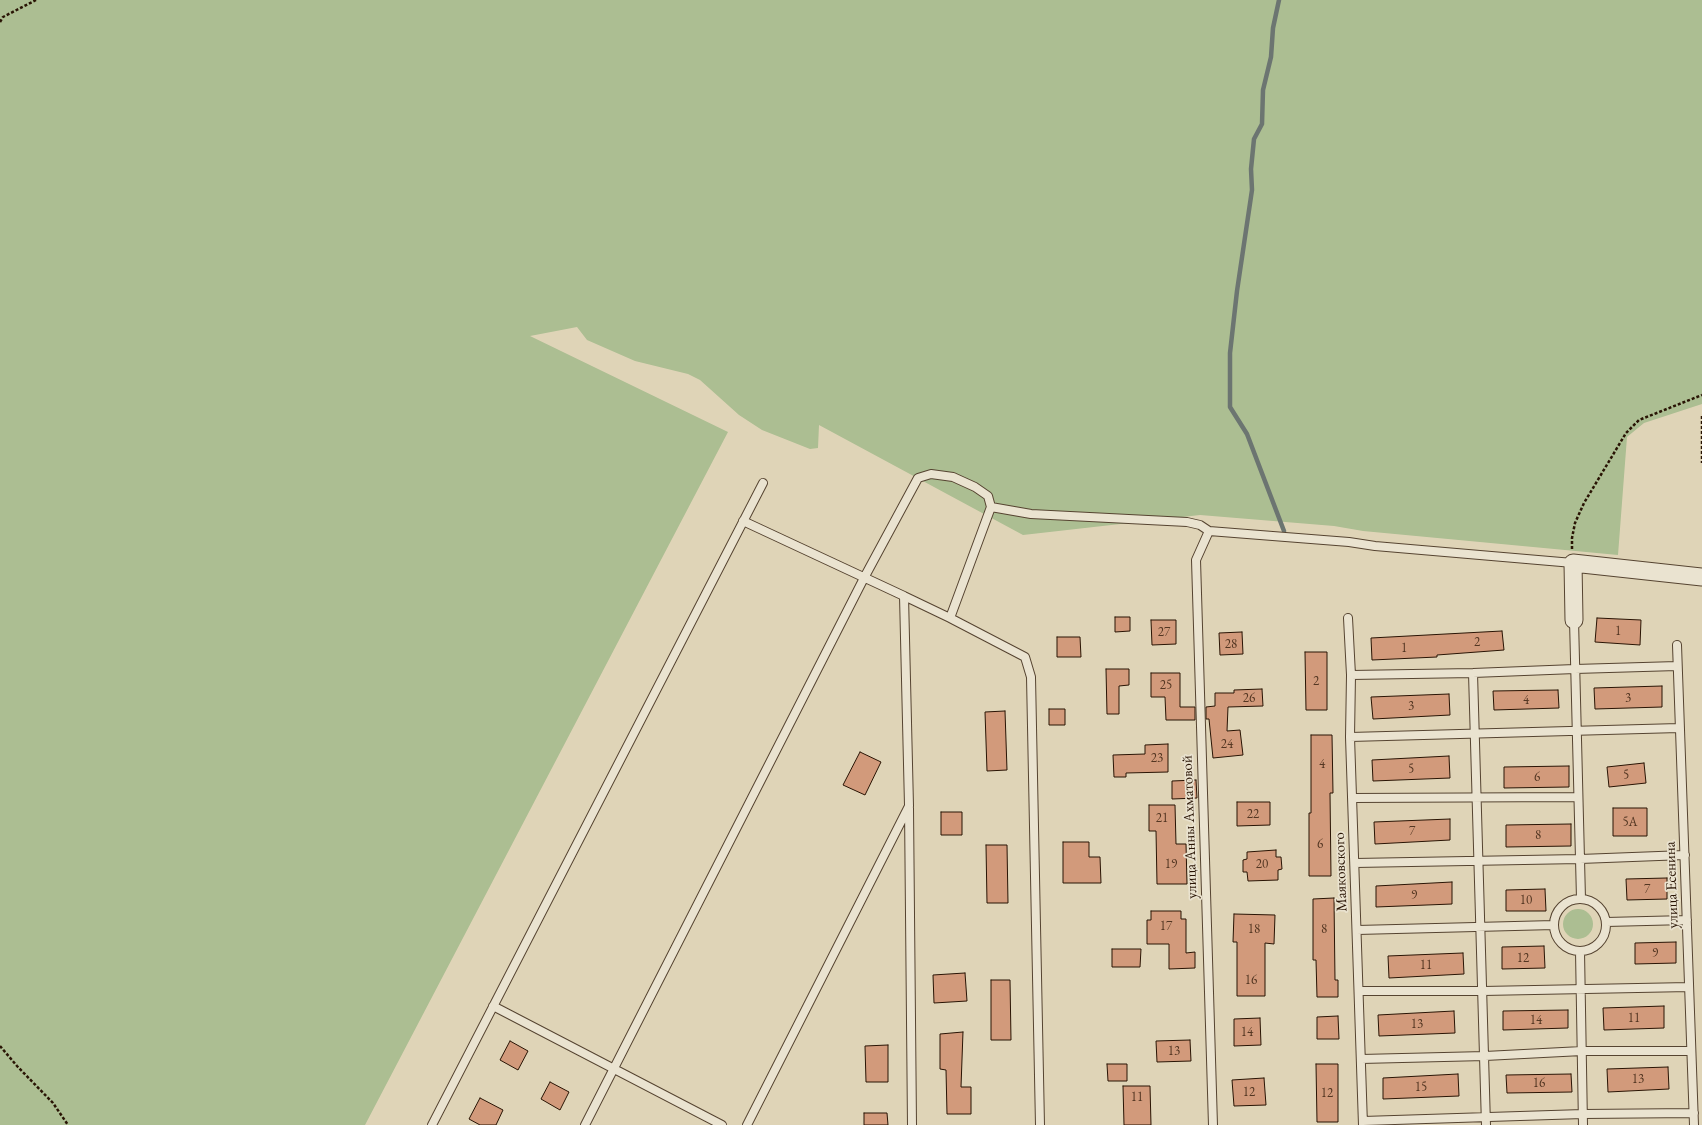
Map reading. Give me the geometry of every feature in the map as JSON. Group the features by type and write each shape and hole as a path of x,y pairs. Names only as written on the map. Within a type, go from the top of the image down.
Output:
{"street":[{"path":"1574,620 1573,563 1702,578"}],"lane":[{"path":"585,1125 864,578 918,478 931,474 953,477 975,488 988,496 991,507 950,618"},
{"path":"432,1125 763,483"},
{"path":"991,507 1031,514 1187,522 1200,525 1209,531 1349,542 1375,546 1573,563"},
{"path":"743,521 950,618 1025,657 1031,677 1040,1125"},
{"name":"улица Анны Ахматовой","path":"1209,531 1196,560 1213,1125"},
{"path":"904,596 912,1125"},
{"name":"Маяковского","path":"1348,618 1351,675 1350,737 1363,1123"},
{"path":"1574,620 1581,899"},
{"name":"улица Есенина","path":"1677,645 1694,1125"},
{"path":"1351,675 1473,673 1575,668 1677,666"},
{"path":"1473,673 1486,1122"},
{"path":"1350,737 1679,728"},
{"path":"1352,798 1578,797"},
{"path":"747,1125 908,806"},
{"path":"1355,863 1580,859 1685,855"},
{"path":"1574,899 1588,900 1600,908 1606,922 1602,939 1592,947 1580,950 1572,949 1562,943 1555,933 1554,925 1557,912 1562,906 1574,899"},
{"path":"1606,922 1687,920"},
{"path":"1357,930 1554,925"},
{"path":"1580,950 1583,1125"},
{"path":"1359,991 1483,991 1689,986"},
{"path":"493,1006 722,1125"},
{"path":"1361,1059 1485,1056 1582,1051 1691,1051"},
{"path":"1363,1123 1486,1122 1583,1114 1694,1113"}],"path":[{"path":"0,22 3,17 36,0"},
{"path":"1573,563 1572,538 1575,523 1584,503 1626,433 1639,420 1702,394"},
{"path":"1702,416 1702,463"},
{"path":"0,1046 53,1103 68,1125"}],"green space":[{"path":"0,0 1702,0 1702,404 1644,423 1627,437 1618,555 1363,531 1334,526 1200,515 1023,535 819,425 818,448 810,449 762,430 739,415 700,380 688,374 635,361 587,340 577,327 530,336 728,432 365,1125 0,1125"},
{"path":"1578,909 1588,914 1593,924 1588,934 1578,939 1568,934 1563,924 1568,914"}],"building":[{"path":"1115,617 1130,617 1130,631 1115,632"},
{"path":"1597,618 1641,620 1640,645 1595,642"},
{"path":"1151,620 1176,620 1176,644 1152,645"},
{"path":"1502,631 1504,650 1437,655 1437,657 1372,660 1371,638"},
{"path":"1242,632 1243,654 1220,655 1219,633"},
{"path":"1057,637 1080,637 1081,657 1057,657"},
{"path":"1305,652 1327,652 1327,710 1306,710"},
{"path":"1106,669 1129,669 1129,685 1119,686 1119,714 1107,714"},
{"path":"1151,673 1180,673 1180,707 1195,707 1195,720 1166,720 1165,697 1151,697"},
{"path":"1662,686 1662,707 1595,709 1594,688"},
{"path":"1262,689 1263,706 1228,707 1227,731 1240,730 1243,755 1213,758 1209,719 1206,719 1206,707 1215,706 1215,693 1234,693 1234,690"},
{"path":"1558,690 1559,708 1494,710 1493,691"},
{"path":"1449,694 1450,715 1373,719 1371,697"},
{"path":"1049,709 1065,709 1065,725 1049,725"},
{"path":"1005,711 1007,770 987,771 985,712"},
{"path":"1311,735 1332,735 1333,793 1330,793 1331,876 1309,876"},
{"path":"1168,744 1168,772 1126,773 1126,777 1114,777 1113,755 1145,754 1145,745"},
{"path":"860,752 881,762 865,795 843,785"},
{"path":"1449,756 1450,778 1373,781 1372,760"},
{"path":"1644,763 1646,783 1609,787 1607,767"},
{"path":"1569,766 1569,787 1504,788 1504,767"},
{"path":"1196,780 1197,798 1172,799 1172,781"},
{"path":"1237,802 1270,802 1270,825 1237,826"},
{"path":"1149,805 1175,805 1176,844 1186,844 1187,884 1157,884 1156,831 1149,831"},
{"path":"1613,808 1647,808 1647,836 1613,836"},
{"path":"941,812 962,812 962,835 941,835"},
{"path":"1450,819 1450,840 1375,844 1374,822"},
{"path":"1571,824 1571,846 1506,847 1506,825"},
{"path":"1063,842 1089,842 1089,857 1100,857 1101,883 1063,883"},
{"path":"986,845 1007,845 1008,903 987,903"},
{"path":"1276,850 1276,857 1281,857 1282,869 1278,870 1278,880 1248,881 1247,872 1243,872 1243,860 1247,859 1247,852"},
{"path":"1667,878 1667,899 1627,900 1626,879"},
{"path":"1452,882 1452,904 1376,907 1376,886"},
{"path":"1545,889 1546,911 1506,911 1506,890"},
{"path":"1334,898 1335,980 1338,980 1338,997 1317,997 1316,960 1313,960 1313,899"},
{"path":"1151,911 1181,911 1181,919 1186,919 1186,953 1195,952 1195,968 1169,969 1169,944 1147,944 1147,920 1151,920"},
{"path":"1234,914 1275,915 1274,944 1265,943 1265,996 1237,996 1237,942 1233,942"},
{"path":"1676,942 1676,963 1635,964 1635,943"},
{"path":"1544,946 1545,968 1502,969 1502,947"},
{"path":"1112,949 1141,949 1140,967 1112,967"},
{"path":"1463,953 1464,974 1389,978 1388,956"},
{"path":"965,973 967,1001 934,1003 933,975"},
{"path":"991,980 1010,980 1011,1040 991,1040"},
{"path":"1664,1006 1664,1028 1604,1030 1603,1008"},
{"path":"1568,1010 1568,1028 1503,1030 1503,1011"},
{"path":"1454,1011 1455,1033 1379,1036 1378,1015"},
{"path":"1338,1016 1339,1039 1317,1039 1317,1017"},
{"path":"1260,1018 1261,1045 1234,1046 1234,1019"},
{"path":"963,1032 961,1087 971,1087 971,1114 947,1114 946,1070 940,1069 940,1034"},
{"path":"1190,1040 1191,1061 1157,1062 1156,1041"},
{"path":"510,1041 528,1051 518,1070 500,1060"},
{"path":"888,1045 888,1082 866,1082 865,1046"},
{"path":"1107,1064 1127,1064 1127,1081 1108,1081"},
{"path":"1316,1064 1338,1064 1338,1122 1317,1122"},
{"path":"1668,1067 1669,1089 1608,1092 1607,1069"},
{"path":"1458,1074 1459,1096 1383,1099 1383,1078"},
{"path":"1571,1074 1572,1092 1507,1093 1506,1075"},
{"path":"1264,1078 1266,1105 1234,1106 1232,1080"},
{"path":"550,1082 569,1092 560,1110 541,1099"},
{"path":"1123,1086 1150,1086 1151,1125 1124,1125"},
{"path":"480,1098 503,1110 496,1125 480,1125 469,1119"},
{"path":"864,1113 887,1113 888,1125 864,1125"}],"waterway":[{"path":"1279,0 1273,28 1271,57 1263,90 1262,124 1254,139 1251,169 1252,190 1237,291 1230,353 1230,407 1247,434 1284,531"}]}
